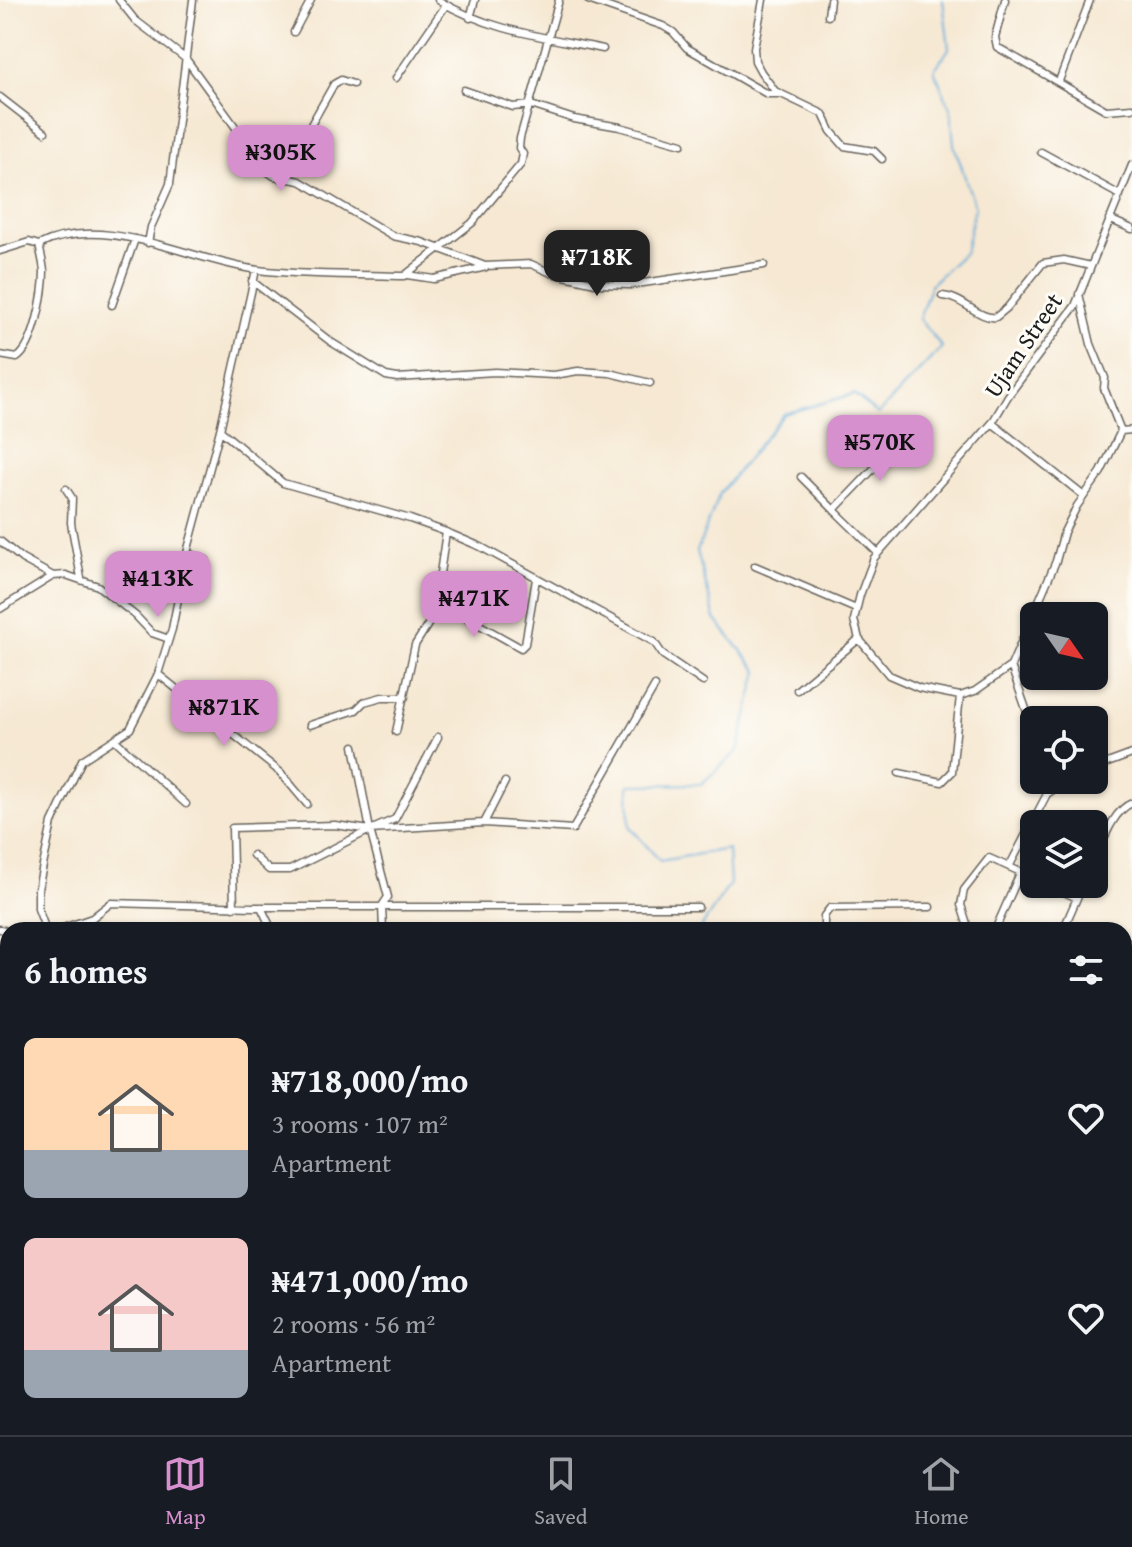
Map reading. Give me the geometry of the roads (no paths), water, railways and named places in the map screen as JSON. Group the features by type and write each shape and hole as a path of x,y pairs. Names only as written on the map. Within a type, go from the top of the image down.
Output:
{"street":[{"path":"119,0 135,20 186,59 268,172 300,181 393,236 422,242 485,266 531,264 551,273 600,284 630,285 764,265"},
{"path":"148,243 151,227 170,184 193,0"},
{"path":"294,32 311,0"},
{"path":"438,0 470,18 499,29 603,49"},
{"path":"470,18 475,0"},
{"path":"407,275 472,223 521,164 520,138 559,0"},
{"path":"588,0 604,3 663,26 687,48 767,94 780,94 820,112 844,146 874,151 882,159"},
{"path":"763,0 755,31 755,61 780,94"},
{"path":"828,16 830,0"},
{"path":"1005,0 995,37 997,47 1106,110 1132,108"},
{"path":"1059,81 1090,0"},
{"path":"396,78 446,5"},
{"path":"281,178 334,84 341,80 353,84"},
{"path":"464,90 513,107 531,105 574,119 620,127 682,144"},
{"path":"0,97 45,132"},
{"path":"1041,152 1118,194"},
{"name":"Ujam Street","path":"859,639 854,620 866,573 878,553 992,423 1008,396 1058,333 1075,306 1132,165"},
{"path":"1109,219 1132,229"},
{"path":"0,251 29,242 39,245 56,236 95,234 135,239 230,266 256,270 407,275 434,279 500,265"},
{"path":"112,305 135,239"},
{"path":"0,355 17,358 25,351 40,307 44,274 39,245"},
{"path":"942,296 954,297 984,316 996,317 1043,263 1064,260 1091,266"},
{"path":"43,922 38,909 38,889 52,823 82,760 130,729 158,674 220,430 256,270"},
{"path":"252,281 331,342 386,376 397,378 495,372 554,375 578,371 610,373 650,383"},
{"path":"797,690 859,639 889,675 919,688 960,696 975,691 1011,666 1056,561 1064,532 1101,472 1121,431 1104,388 1105,378 1091,344 1079,293"},
{"path":"992,423 1084,496"},
{"path":"220,430 283,483 410,519 481,547 654,642 663,655 703,682"},
{"path":"1121,431 1132,430"},
{"path":"834,510 881,461 849,433"},
{"path":"801,477 878,553"},
{"path":"66,489 72,498 71,523 81,578"},
{"path":"396,732 415,645 419,635 431,623 437,601 438,573 446,532"},
{"path":"0,541 15,555 53,576"},
{"path":"187,553 206,560"},
{"path":"755,566 856,609"},
{"path":"0,609 53,576 66,575 81,578 111,595 152,633 169,639"},
{"path":"437,601 521,648 525,644 536,579"},
{"path":"1011,666 1025,706"},
{"path":"158,674 280,772 307,804"},
{"path":"234,907 232,828 335,825 370,830 484,823 573,829 655,686"},
{"path":"899,773 942,782 952,772 960,696"},
{"path":"310,725 356,710 364,702 382,697 405,697"},
{"path":"253,855 269,870 290,870 395,819 438,737"},
{"path":"115,740 186,804"},
{"path":"354,746 370,830 388,897 382,906 383,922"},
{"path":"1108,763 1132,754"},
{"path":"484,823 505,782"},
{"path":"1009,867 1047,794"},
{"path":"1108,831 1124,807 1132,803"},
{"path":"966,922 961,905 964,890 989,858 1020,871"},
{"path":"999,922 1020,873"},
{"path":"1066,922 1077,898"},
{"path":"80,922 92,918 111,903 234,907 698,907"},
{"path":"261,907 268,922"},
{"path":"824,922 830,908 930,907"},
{"path":"1132,942 1132,982"}],"waterway":[{"path":"705,922 730,884 728,849 660,861 630,827 629,785 701,784 738,751 758,671 715,619 697,551 720,493 784,414 854,394 878,414 942,347 919,319 931,284 965,252 975,207 954,145 951,110 934,70 949,49 943,0"}]}
